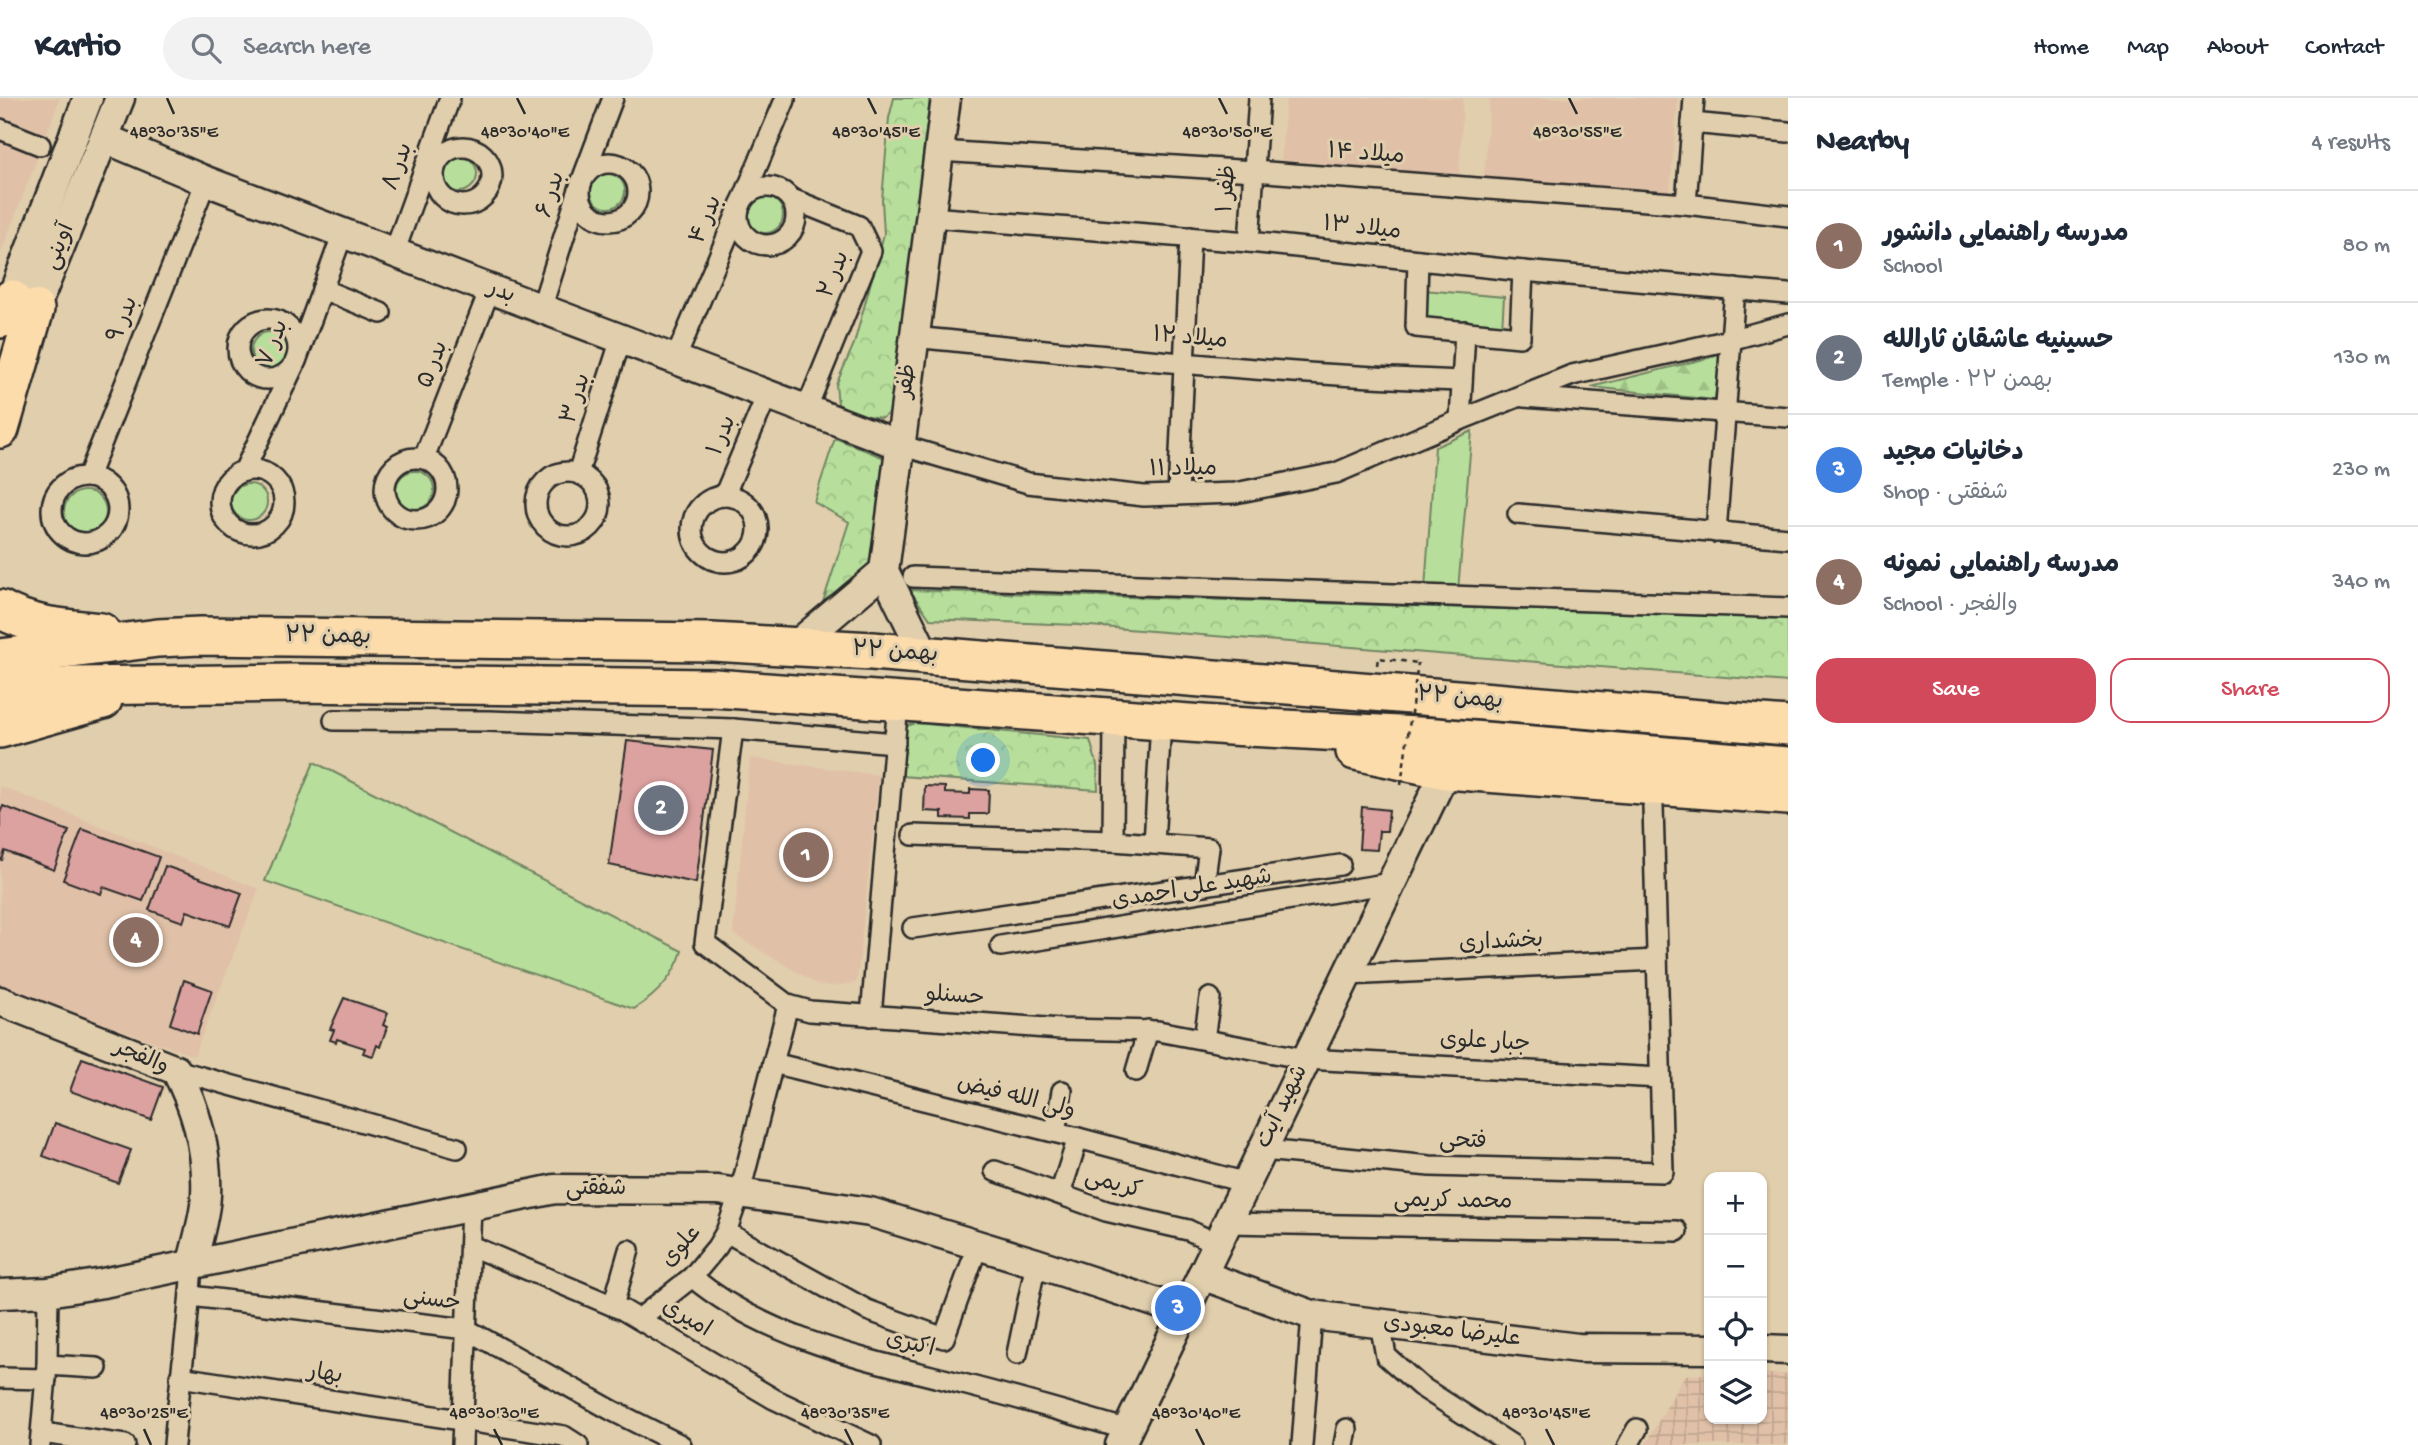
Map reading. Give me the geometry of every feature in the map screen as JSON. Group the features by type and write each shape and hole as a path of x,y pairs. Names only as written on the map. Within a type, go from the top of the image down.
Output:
{"highway":[{"path":"0,429 9,310"},
{"path":"0,609 17,619 40,625 158,638"},
{"name":"۲۲ بهمن","path":"0,658 158,638 200,636 712,642 925,655 1443,698 1787,709"},
{"path":"1223,680 1455,673 1787,709"},
{"name":"۲۲ بهمن","path":"0,693 75,686 293,683 714,688 1230,726 1441,753 1785,785"},
{"path":"0,729 159,684"}],"street":[{"name":"آوینی","path":"0,397 9,310 88,98"},
{"name":"آوینی","path":"9,310 104,138 120,98"},
{"name":"بدر ۸","path":"394,253 434,159 450,98"},
{"name":"بدر ۶","path":"541,309 582,180 613,98"},
{"name":"ظفر","path":"884,571 946,98"},
{"name":"ظفر ۱","path":"1249,242 1259,98"},
{"path":"1686,204 1694,98"},
{"name":"بدر ۴","path":"675,360 782,99"},
{"path":"1692,124 1788,132"},
{"path":"0,130 40,145"},
{"name":"بدر","path":"104,138 206,181 900,445"},
{"name":"میلاد ۱۴","path":"939,151 1254,171 1686,204 1788,216"},
{"name":"بدر ۹","path":"88,477 206,181"},
{"path":"766,187 776,188 792,199 796,212 795,227 783,242 774,245 754,243 747,237 738,220 740,206 748,194 766,187"},
{"name":"بدر ۲","path":"792,199 859,226 872,251 806,410"},
{"name":"میلاد ۱۳","path":"930,217 1249,242 1523,271 1788,294"},
{"name":"بدر ۷","path":"244,471 296,361 343,233"},
{"path":"1178,495 1190,237"},
{"path":"1418,260 1416,327 1520,337 1523,271"},
{"path":"322,289 381,313"},
{"name":"بدر ۵","path":"424,458 490,289"},
{"path":"1716,532 1735,289"},
{"path":"1465,331 1460,420 1572,375 1730,340 1788,324"},
{"name":"میلاد ۱۲","path":"914,337 1184,364 1462,381"},
{"name":"بدر ۳","path":"578,473 621,339"},
{"name":"بدر ۱","path":"724,496 767,395"},
{"path":"1517,397 1788,417"},
{"name":"میلاد ۱۱","path":"900,445 1028,483 1144,496 1235,493 1336,473 1460,420"},
{"path":"1518,514 1788,538"},
{"path":"794,647 884,571 925,655"},
{"path":"913,577 1788,608"},
{"path":"871,1016 898,703"},
{"path":"1113,841 1114,718"},
{"path":"334,720 489,721 733,730 895,743"},
{"path":"1154,844 1161,721"},
{"path":"733,730 705,943 788,1005 740,1192"},
{"name":"شهید آیت","path":"1124,1437 1391,883 1441,753"},
{"path":"1653,806 1660,1077"},
{"path":"914,835 1113,841 1209,848 1204,885"},
{"path":"913,928 1340,865"},
{"name":"شهید علی احمدی","path":"1001,946 1391,883"},
{"name":"بخشداری","path":"1347,975 1657,960"},
{"path":"1204,1039 1210,998"},
{"name":"والفجر","path":"0,1001 176,1070 185,1087 204,1150 206,1196 192,1264"},
{"name":"حسنلو","path":"788,1005 810,1011 871,1016 1061,1029 1148,1030 1307,1059"},
{"path":"1136,1071 1148,1030"},
{"name":"جبار علوی","path":"1307,1059 1660,1077"},
{"name":"ولی الله فیض","path":"773,1063 1055,1132 1247,1183"},
{"path":"176,1070 457,1148"},
{"name":"فتحی","path":"1263,1150 1430,1166 1663,1171 1660,1077"},
{"path":"1055,1132 1062,1091"},
{"path":"1060,1194 1078,1138"},
{"name":"کریمی","path":"995,1171 1106,1211 1188,1230 1223,1233"},
{"name":"شفقتی","path":"0,1293 48,1292 103,1283 555,1189 740,1192 870,1213 1185,1312"},
{"name":"علوی","path":"639,1320 692,1277 717,1247 726,1232 740,1192"},
{"path":"462,1445 471,1206"},
{"name":"محمد کریمی","path":"1223,1233 1677,1231"},
{"path":"726,1232 867,1310 944,1338 978,1245"},
{"name":"امیری","path":"471,1246 613,1306 774,1399 871,1445"},
{"path":"613,1306 629,1250"},
{"path":"1017,1354 1036,1263"},
{"path":"174,1445 191,1296 192,1264"},
{"name":"علیرضا معبودی","path":"1202,1275 1312,1315 1578,1348 1704,1349"},
{"name":"اکبری","path":"692,1277 715,1296 756,1318 807,1340 868,1359 1003,1394 1124,1437"},
{"path":"48,1292 41,1439 125,1445"},
{"name":"حسنی","path":"191,1296 466,1329 613,1411 681,1445"},
{"path":"1301,1445 1312,1315"},
{"path":"1380,1323 1386,1356 1420,1386 1512,1445"},
{"path":"1767,1349 1788,1350"},
{"path":"0,1378 97,1368"},
{"name":"بهار","path":"180,1377 564,1436 578,1445"}],"path":[{"path":"1378,658 1418,663 1401,785"}],"shaded area":[{"path":"0,98 60,98 46,136 0,118"},
{"path":"1286,98 1463,98 1459,176 1281,160"},
{"path":"1490,98 1678,98 1670,192 1484,177"},
{"path":"0,139 39,154 0,255"},
{"path":"750,758 879,775 857,982 836,986 819,985 733,934"},
{"path":"0,786 259,889 194,1056 0,986"},
{"path":"1704,1374 1704,1424 1767,1424 1767,1374 1788,1374 1788,1445 1645,1445 1685,1375"}],"green space":[{"path":"894,98 930,98 892,411 882,418 858,415 838,404 836,385 854,344 884,234 882,200 889,118"},
{"path":"459,156 472,161 477,174 472,187 459,192 446,187 441,174 446,161"},
{"path":"608,174 620,179 625,191 620,203 608,208 596,203 591,191 596,179"},
{"path":"765,197 778,202 783,215 778,228 765,233 752,228 747,215 752,202"},
{"path":"1423,290 1504,297 1502,329 1421,323"},
{"path":"270,332 283,338 289,351 283,364 270,370 257,364 251,351 257,338"},
{"path":"1720,355 1715,400 1591,387"},
{"path":"1472,431 1458,590 1425,589 1435,447"},
{"path":"835,438 887,459 870,565 840,593 823,602 849,522 814,502"},
{"path":"415,471 429,476 434,490 429,504 415,509 401,504 396,490 401,476"},
{"path":"249,484 261,490 267,502 261,514 249,520 237,514 231,502 237,490"},
{"path":"85,491 100,497 106,512 100,527 85,533 70,527 64,512 70,497"},
{"path":"910,590 1788,618 1788,682 1077,625 930,619"},
{"path":"916,723 1090,740 1097,765 1098,790 901,776 904,727"},
{"path":"314,762 682,951 674,969 650,998 634,1009 265,881"}],"building":[{"path":"627,741 713,750 696,883 609,865"},
{"path":"925,786 945,787 945,793 970,794 970,789 989,790 988,814 970,814 970,819 942,818 942,812 924,811"},
{"path":"3,806 69,831 54,870 5,851 2,860 0,859 0,813"},
{"path":"1362,807 1389,810 1387,831 1379,831 1377,850 1359,849"},
{"path":"82,829 159,857 143,901 103,887 101,894 63,880"},
{"path":"165,866 242,893 230,926 187,911 183,922 149,910"},
{"path":"184,980 212,990 197,1034 170,1024"},
{"path":"344,998 388,1013 383,1025 387,1027 380,1047 377,1045 373,1056 363,1053 365,1048 337,1039 336,1042 330,1040 334,1030 330,1029"},
{"path":"82,1058 163,1087 151,1120 70,1091"},
{"path":"55,1123 131,1150 118,1183 43,1156"}],"place":[{"name":"حسینیه عاشقان ثارالله","path":"661,808"},
{"name":"مدرسه راهنمایی دانشور","path":"806,855"},
{"name":"مدرسه راهنمایی نمونه","path":"136,940"},
{"name":"دخانیات مجید","path":"1178,1308"}]}
